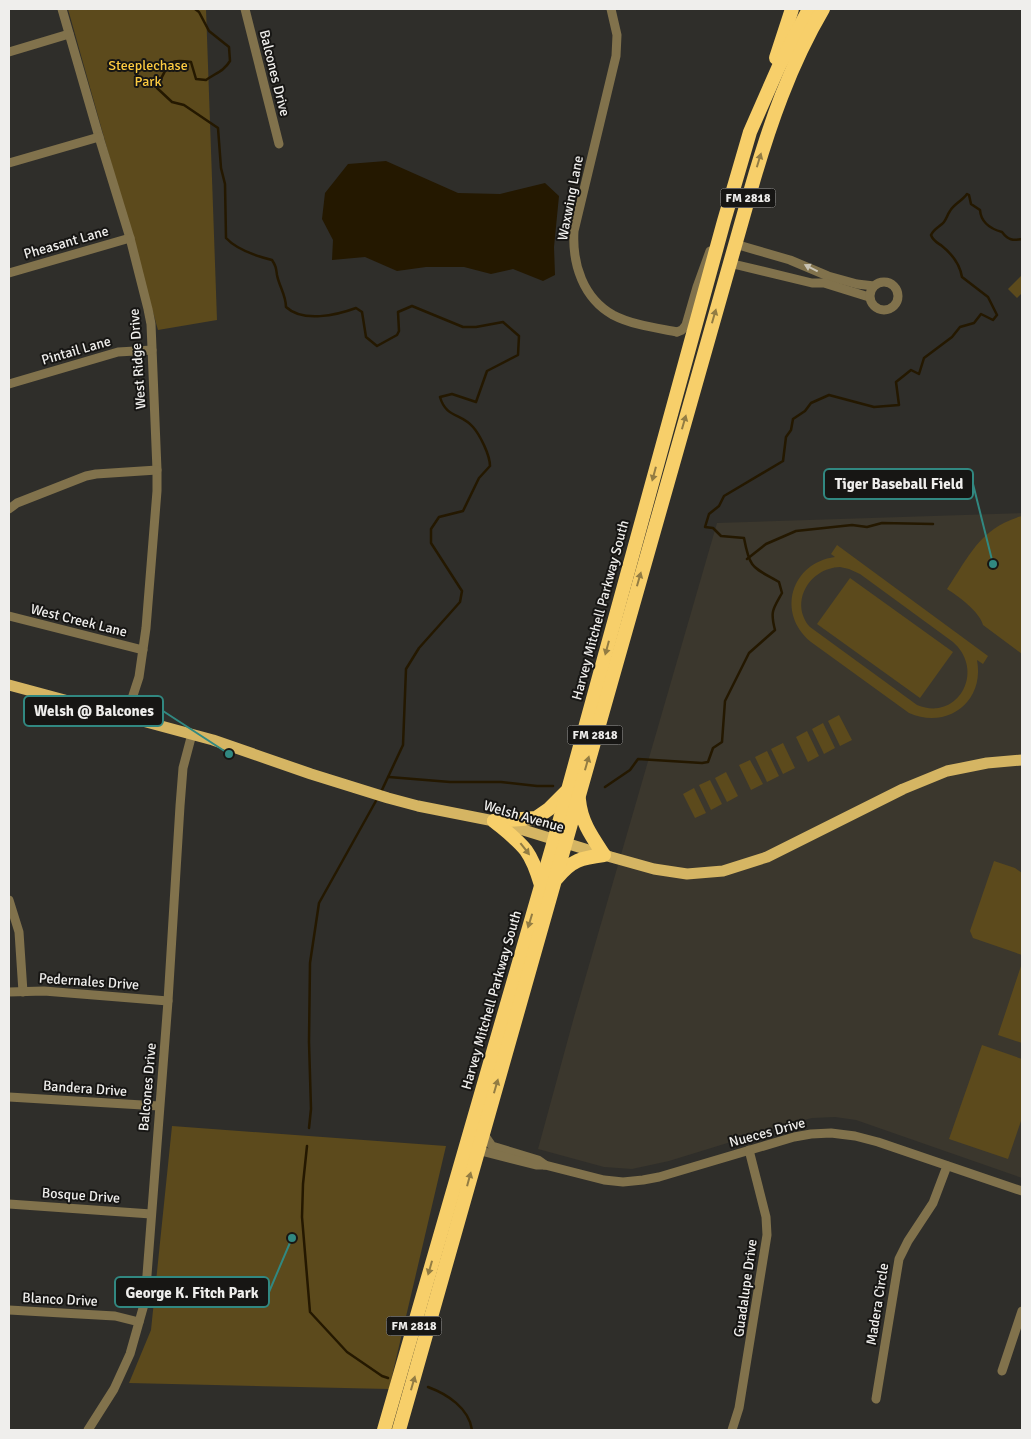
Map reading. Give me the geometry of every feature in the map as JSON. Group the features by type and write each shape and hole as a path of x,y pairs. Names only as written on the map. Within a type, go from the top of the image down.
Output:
{"highway":[{"path":"750,132 792,9"},
{"name":"Harvey Mitchell Parkway South","path":"384,1430 476,1132 559,842 688,353 750,132 779,66 809,9"},
{"name":"Harvey Mitchell Parkway South","path":"573,791 770,123 806,36 823,9"},
{"path":"573,791 584,822 604,855 582,858 566,867 547,884 523,845 494,821 536,818 573,791"},
{"path":"476,1132 473,1144 477,1150"},
{"name":"FM 2818","path":"399,1430 477,1150"}],"main road":[{"name":"Welsh Avenue","path":"9,684 213,740 373,794 418,806 494,821 604,855 654,869 683,874 723,871 767,857 937,774 969,766 1022,760"}],"street":[{"name":"West Ridge Drive","path":"62,9 130,238 151,324 158,470 143,650 139,677 126,717"},
{"name":"Balcones Drive","path":"245,9 279,144"},
{"name":"Waxwing Lane","path":"611,9 614,14 616,56 574,232 574,259 581,280 590,296 614,316 677,332"},
{"path":"9,52 69,34"},
{"path":"9,162 99,137"},
{"path":"688,353 682,338 677,332 686,325 706,262 724,221"},
{"name":"Pheasant Lane","path":"9,273 130,238"},
{"path":"735,244 790,260 828,276 857,284 874,286 884,282 892,284 897,292 897,300 892,307 880,310 873,306 869,297 874,286"},
{"path":"729,263 812,283 824,283 869,297"},
{"name":"Pintail Lane","path":"9,384 118,352 152,350"},
{"path":"9,509 17,503 86,476 158,470"},
{"name":"West Creek Lane","path":"9,616 143,650"},
{"name":"Balcones Drive","path":"88,1430 114,1389 130,1354 145,1300 168,1001 183,768 192,734"},
{"path":"9,900 19,932 23,992"},
{"name":"Pedernales Drive","path":"9,992 44,991 168,1001"},
{"name":"Bandera Drive","path":"9,1096 159,1106"},
{"name":"Nueces Drive","path":"476,1132 492,1146 538,1160 545,1165"},
{"name":"Nueces Drive","path":"477,1150 536,1166 545,1165 604,1180 633,1181 659,1177 804,1135 820,1133 842,1134 878,1142 1022,1191"},
{"name":"Guadalupe Drive","path":"732,1430 740,1408 767,1235 766,1217 750,1150"},
{"name":"Madera Circle","path":"876,1399 899,1259 911,1235 933,1203 947,1166"},
{"name":"Bosque Drive","path":"9,1204 151,1214"},
{"name":"Blanco Drive","path":"9,1310 115,1316 139,1322"},
{"path":"1002,1371 1022,1311"}],"shaded area":[{"path":"386,161 458,193 500,194 545,183 559,196 554,247 555,275 543,281 513,269 491,274 464,267 426,267 397,271 365,257 332,260 333,240 322,219 325,193 348,164"},
{"path":"1022,513 1022,1178 856,1120 835,1117 812,1118 792,1123 669,1161 632,1169 604,1167 538,1149 574,1017 717,523"}],"green space":[{"name":"Steeplechase Park","path":"68,9 206,9 217,320 158,330"},
{"path":"1022,275 1022,293 1017,298 1008,289"},
{"path":"1022,516 1022,654 983,625 973,610 947,589 977,544 986,535 996,527"},
{"path":"837,545 988,656 983,664 977,660 978,675 975,688 969,700 960,709 949,715 937,718 909,713 811,642 800,630 794,617 793,591 799,579 808,569 820,561 835,557 831,554","holes":["840,567 860,574 953,642 963,654 967,666 967,679 963,691 955,700 945,706 932,708 917,705 810,627 804,618 801,608 802,598 811,580 819,573 829,569"]},
{"path":"850,578 953,652 920,698 817,624"},
{"path":"839,715 852,740 840,746 828,721"},
{"path":"823,723 835,748 824,754 812,729"},
{"path":"807,731 819,756 808,762 796,737"},
{"path":"783,743 795,768 783,774 771,749"},
{"path":"767,751 779,776 767,782 755,757"},
{"path":"750,760 763,784 751,790 739,765"},
{"path":"726,772 738,796 727,802 715,778"},
{"path":"710,780 722,804 711,810 699,785"},
{"path":"694,788 706,813 695,818 683,794"},
{"path":"994,861 1015,868 1022,873 1022,955 973,938 970,931"},
{"path":"1022,967 1022,1043 998,1035"},
{"path":"982,1045 1022,1059 1022,1118 1008,1159 949,1139"},
{"path":"172,1126 446,1146 389,1389 129,1383 151,1330"}],"waterway":[{"path":"195,9 199,12 209,31 229,47 230,61 222,70 206,80 196,79 191,62 171,63 166,68 157,88 172,102 184,105 218,128 221,168 225,184 226,238 241,249 272,260 276,267 286,307 301,315 311,316 330,315 356,308 362,312 366,337 377,346 397,335 399,331 398,312 412,306 463,327 476,327 503,322 519,336 518,355 487,371 476,402 452,394 440,397 446,409 464,419 476,431 486,451 490,466 479,478 463,511 439,517 431,529 431,543 462,591 460,602 419,648 406,669 403,745 381,792"},
{"path":"605,787 630,770 638,759 708,762 713,748 722,742 725,701 749,653 775,630 773,610 782,593 779,582 754,566 748,556 744,538 721,536 713,528 705,527 709,514 719,506 724,496 783,461 786,437 791,430 793,419 805,411 811,403 829,395 874,407 899,405 896,382 911,370 919,374 924,358 952,337 960,327 974,323 981,314 993,320 997,315 988,297 962,277 952,256 931,235 967,194 971,204 980,210 982,218 987,225 1002,232 1006,237 1016,240 1022,239"},
{"path":"747,559 766,544 796,531 852,525 867,527 882,523 933,524"},
{"path":"389,777 450,782 501,782 553,786"},
{"path":"309,1128 311,1109 309,1042 310,963 319,903 377,799"},
{"path":"307,1146 302,1217 310,1312 347,1352 382,1376 388,1378"},
{"path":"428,1387 456,1403 467,1415 472,1430"}],"place":[{"name":"Tiger Baseball Field","path":"993,564"},
{"name":"Welsh @ Balcones","path":"229,754"},
{"name":"George K. Fitch Park","path":"292,1238"}]}
